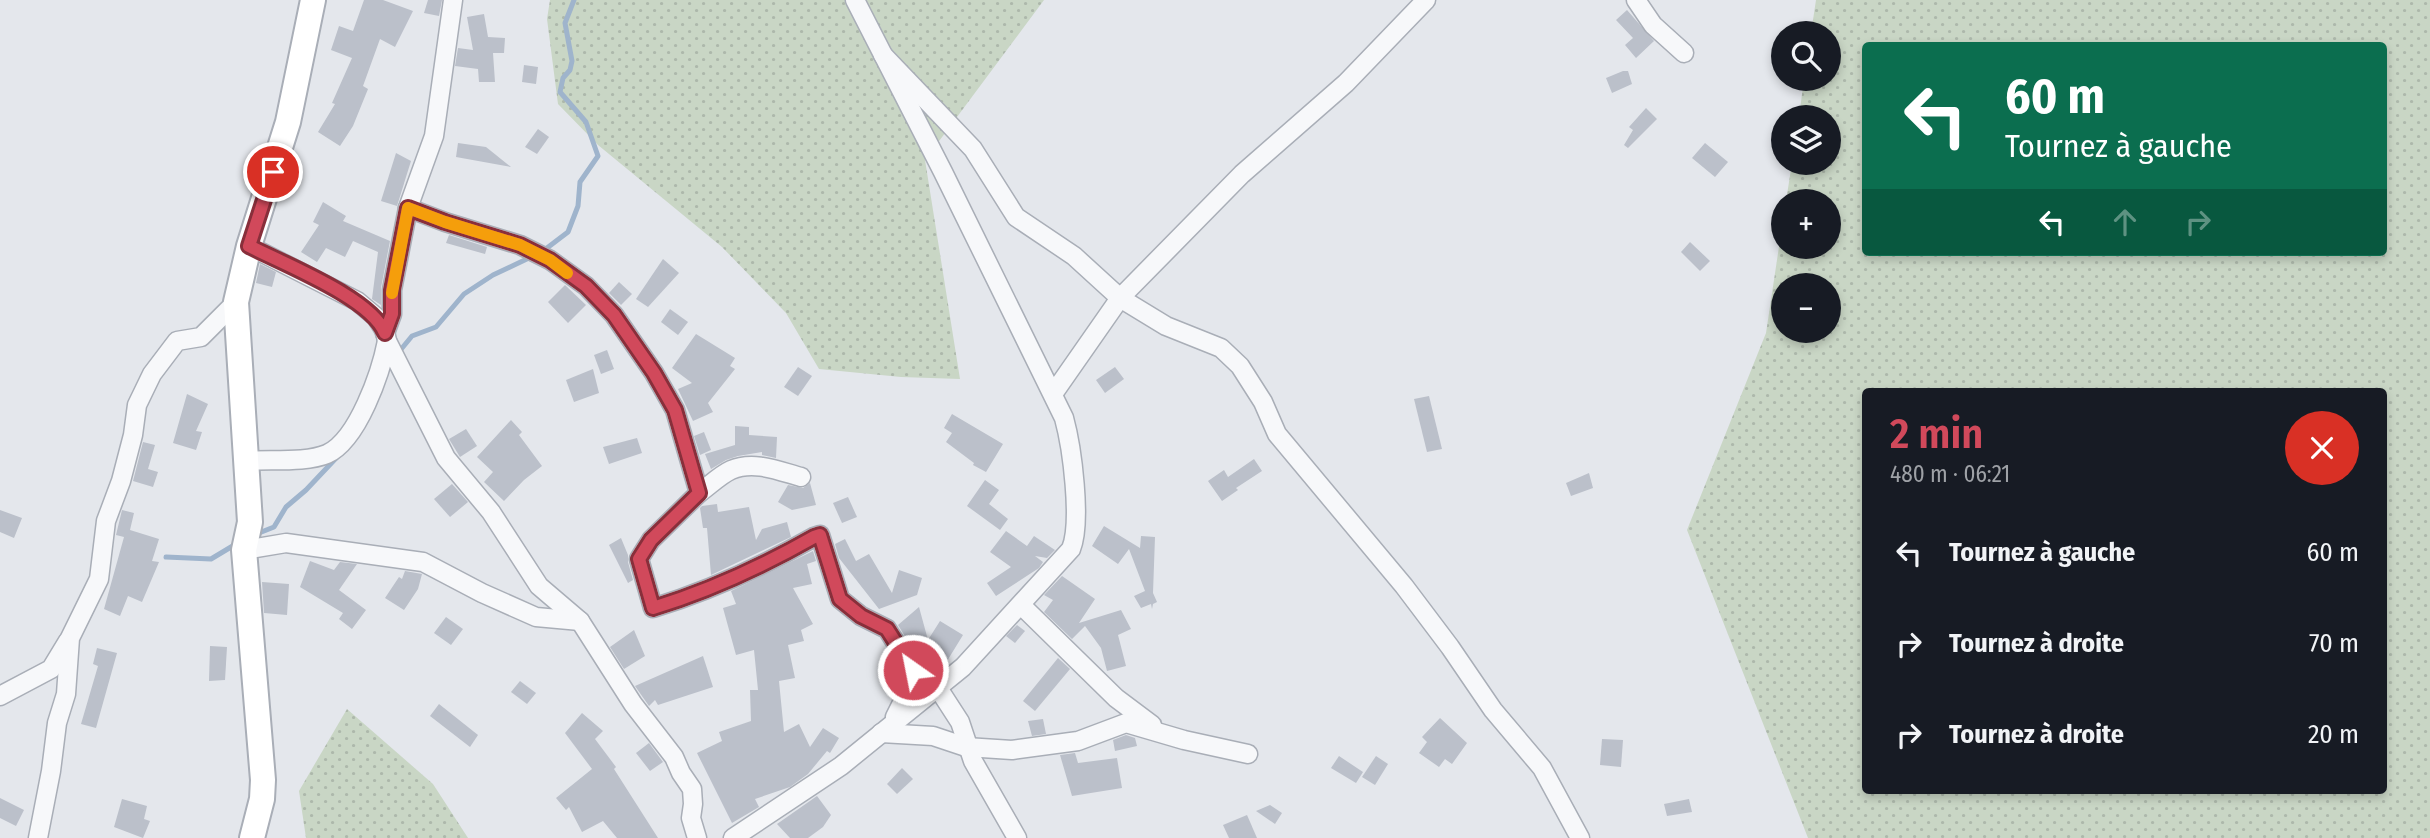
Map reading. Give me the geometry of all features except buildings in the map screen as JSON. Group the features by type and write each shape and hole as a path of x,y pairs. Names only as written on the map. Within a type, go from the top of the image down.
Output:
{"street":[{"path":"252,838 262,799 263,780 243,550 250,523 236,302 249,246 291,109 313,0"},
{"path":"246,461 314,457 329,453 341,445 354,426 376,381 392,314 392,290 408,208 434,136 453,0"},
{"path":"733,838 841,766 963,667 1071,549 1074,541 1076,524 1068,433 1054,394 855,0"},
{"path":"1054,394 1119,298 1242,174 1346,83 1426,0"},
{"path":"1636,0 1653,25 1685,52"},
{"path":"883,55 973,149 1016,217 1074,256 1119,298 1166,326 1221,348 1240,366 1263,402 1277,434 1305,471 1404,586 1493,710 1542,768 1580,838"},
{"path":"408,208 520,245 550,260 586,286 614,315 654,373 675,410 699,493"},
{"path":"249,246 357,301 376,317 446,458 491,512 539,586 580,621 634,704 674,757 692,789 691,818 697,838"},
{"path":"0,696 51,669 70,638 99,579 106,521 121,481 133,435 137,405 152,374 177,341 201,337 236,302"},
{"path":"801,477 762,466 746,466 729,470 699,493 651,540 639,559 653,608 774,560 820,535 840,599 861,616 887,629 913,670 910,687 898,713 881,733"},
{"path":"243,550 286,542 423,562 536,617 580,621"},
{"path":"1021,605 1116,698 1149,724 1184,740"},
{"path":"38,838 57,723 66,694 70,638"},
{"path":"938,688 960,722 973,761 1017,838"},
{"path":"881,733 933,736 969,748 1012,750 1078,741 1126,723 1184,740 1248,754"}],"green space":[{"path":"550,0 1044,0 925,160 960,379 901,377 819,369 786,313 722,247 598,145 558,104 547,19"},
{"path":"1816,0 2430,0 2430,838 1808,838 1687,530 1766,333 1771,300 1771,343 1841,343 1841,273 1775,273 1777,259 1841,259 1841,189 1788,189 1790,175 1841,175 1841,105 1801,105 1802,91 1841,91 1841,21 1813,21"},
{"path":"347,709 433,784 468,838 306,838 299,791"}],"waterway":[{"path":"543,251 568,232 578,206 580,182 598,156 586,122 560,92 563,78 570,70 572,61 565,23 574,0"},
{"path":"398,353 412,336 436,327 464,294 493,275 531,257"},
{"path":"254,535 274,527 286,507 339,455"},
{"path":"166,557 211,559 236,544"}],"slow traffic":[{"path":"392,293 408,208 520,245 550,260 567,273"}],"route":[{"path":"273,172 249,246 357,301 376,317 385,333 392,314 392,290 408,208 520,245 550,260 586,286 614,315 654,373 675,410 699,493 651,540 639,559 653,608 774,560 820,535 824,540 832,579 840,599 870,622 887,629 913,670"}]}
